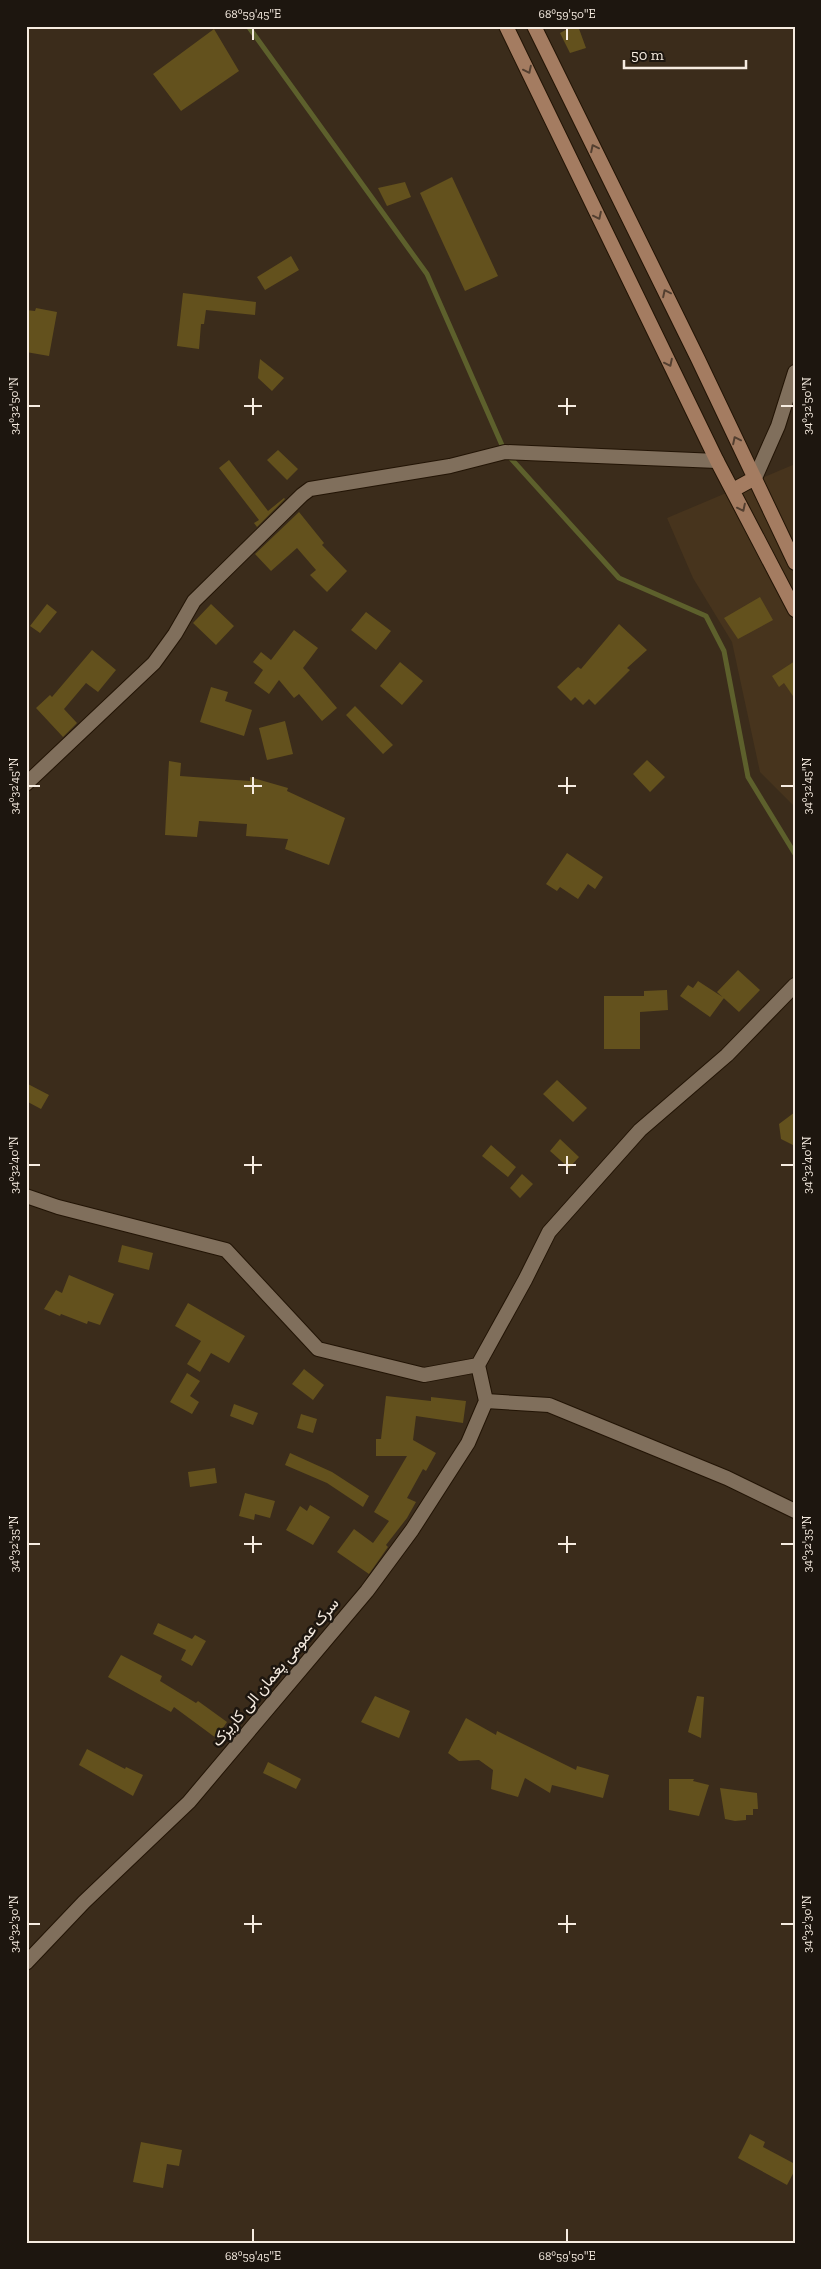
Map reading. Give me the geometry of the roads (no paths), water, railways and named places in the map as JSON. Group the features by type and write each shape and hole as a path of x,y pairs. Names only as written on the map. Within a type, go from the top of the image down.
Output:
{"main road":[{"path":"506,26 717,461 784,594 795,610"},
{"path":"534,26 795,563"},
{"path":"733,490 755,478"}],"street":[{"path":"755,478 778,426 795,372"},
{"path":"26,784 154,663 175,634 194,601 310,489 450,466 505,452 717,461"},
{"path":"795,985 727,1054 640,1130 549,1232 525,1280 478,1364 486,1401 549,1405 727,1478 795,1511"},
{"path":"26,1196 226,1250 318,1349 424,1376 478,1364"},
{"name":"سرک عمومی پغمان الی کاریزک","path":"26,1963 84,1902 189,1802 367,1591 412,1530 462,1451 486,1401"}],"waterway":[{"path":"248,26 427,274 505,452 619,578 706,616 724,651 748,777 795,854"}]}
